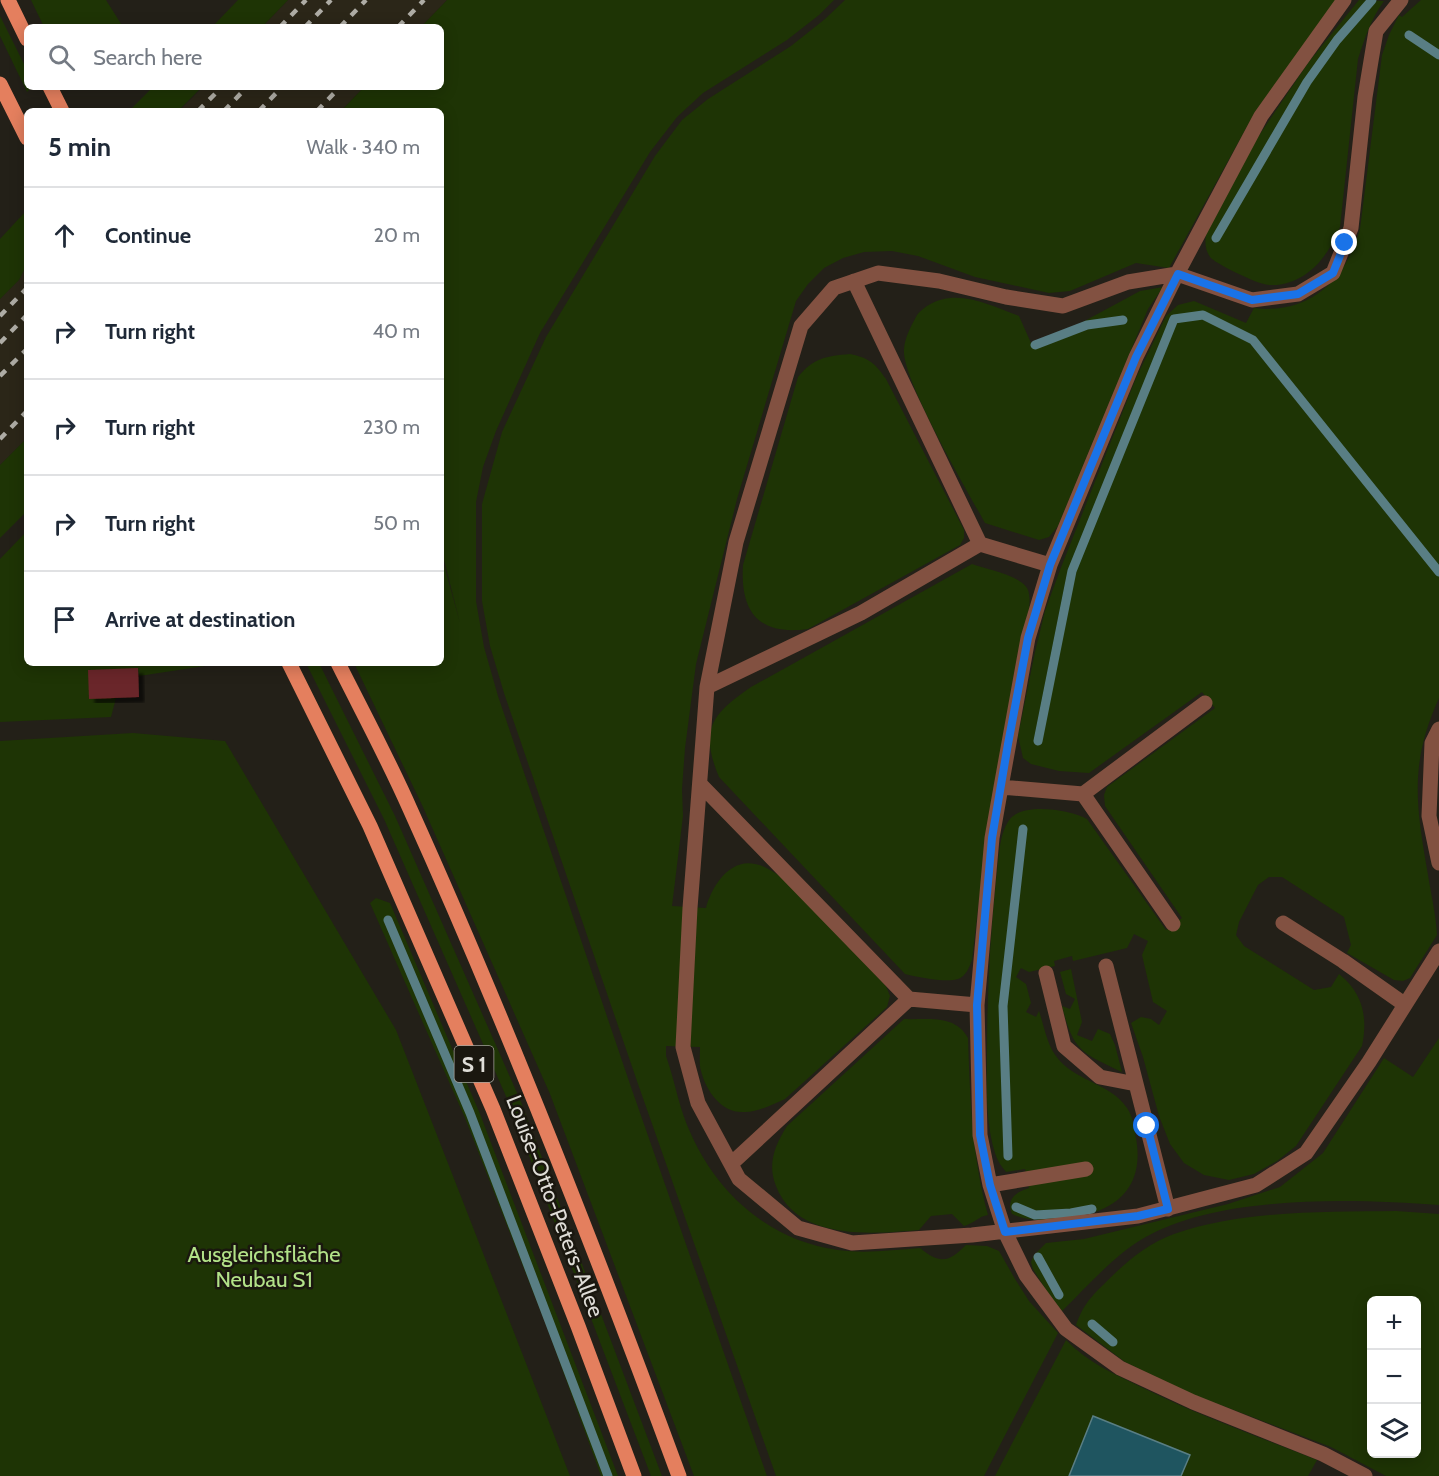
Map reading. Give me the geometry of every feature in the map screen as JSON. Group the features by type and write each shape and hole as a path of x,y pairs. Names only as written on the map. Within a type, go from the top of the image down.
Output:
{"main road":[{"path":"8,0 24,33"},
{"path":"0,84 24,132"},
{"path":"52,90 60,108"},
{"name":"Louise-Otto-Peters-Allee","path":"291,666 370,826 493,1109 634,1476"},
{"name":"Louise-Otto-Peters-Allee","path":"340,666 410,807 534,1096 620,1315 679,1476"}],"lane":[{"path":"1344,0 1262,116 1178,274 1136,357 1050,565 1028,638 992,838 977,1005 980,1135 990,1185 1005,1232 1026,1275 1066,1329 1120,1368 1193,1402 1323,1454 1365,1476"},
{"path":"1401,0 1377,31 1365,97 1351,228 1333,273 1298,294 1252,300 1178,274 1128,282 1063,306 1006,297 939,280 878,273 834,288 801,326 736,542 707,687 690,908 683,1047 698,1103 739,1179 798,1228 852,1243 1005,1232 1138,1216 1256,1185 1306,1153 1369,1062 1439,951"},
{"path":"854,281 980,544"},
{"path":"707,687 861,613 980,544 1050,565"},
{"path":"1001,787 1083,795 1206,703"},
{"path":"1439,729 1432,743 1429,816 1439,863"},
{"path":"700,784 909,999 977,1005"},
{"path":"1083,795 1173,924"},
{"path":"1283,923 1404,1004"},
{"path":"1106,966 1168,1209"},
{"path":"1046,973 1064,1046 1100,1077 1136,1084"},
{"path":"731,1164 909,999"},
{"path":"990,1185 1086,1169"}],"shaded area":[{"path":"288,0 447,0 424,24 265,24"},
{"path":"200,90 361,90 344,108 182,108"},
{"path":"24,270 24,441 0,465 0,299 19,280"}],"green space":[{"path":"31,0 106,0 121,24 43,24"},
{"path":"238,0 288,0 265,24 215,24"},
{"path":"447,0 834,0 787,40 703,93 677,117 650,152 540,333 496,431 483,467 476,502 476,601 484,647 498,696 767,1476 694,1476 550,1094 423,807 355,666 444,666 444,565 460,623 444,560 444,108 344,108 361,90 444,90 444,24 424,24"},
{"path":"845,0 1337,0 1255,112 1169,268 1136,263 1070,291 1049,293 975,277 918,256 892,251 864,252 843,258 824,268 808,284 796,301 737,499 696,664 685,748 683,816 672,906 706,908 712,892 729,870 746,863 764,867 788,882 886,986 890,996 887,1007 785,1099 755,1111 737,1112 716,1100 703,1079 700,1047 666,1046 666,1056 683,1115 702,1156 716,1177 750,1212 791,1237 814,1245 858,1252 920,1248 939,1259 949,1258 966,1245 987,1246 999,1251 1029,1301 1058,1333 984,1476 776,1476 504,693 490,646 482,601 482,504 502,432 546,337 655,156 682,120 708,99 791,46"},
{"path":"1359,0 1384,1 1369,28 1358,59 1340,227 1320,261 1297,279 1269,285 1244,277 1210,257 1206,244 1207,230 1256,140 1308,63"},
{"path":"1421,0 1439,0 1439,698 1423,744 1418,785 1420,828 1437,935 1410,978 1403,981 1394,980 1347,953 1351,945 1344,917 1282,877 1269,877 1258,885 1239,922 1236,935 1244,946 1314,990 1331,987 1339,974 1354,989 1362,1006 1364,1035 1362,1046 1296,1146 1277,1161 1254,1174 1229,1180 1204,1175 1184,1163 1170,1144 1159,1116 1131,1023 1141,1017 1151,1019 1159,1025 1167,1011 1153,1002 1142,955 1148,941 1134,934 1127,948 1073,961 1072,956 1054,961 1055,966 1029,972 1021,968 1016,977 1026,984 1031,1003 1026,1012 1036,1017 1039,1011 1049,1044 1060,1061 1076,1074 1112,1093 1127,1108 1133,1122 1138,1154 1133,1180 1127,1190 1108,1207 1080,1216 1046,1220 1020,1217 1012,1214 1010,1204 1016,1194 1029,1188 1025,1169 1006,1172 999,1163 992,1141 987,1103 989,967 996,881 1003,832 1010,819 1016,814 1036,809 1070,813 1087,819 1166,930 1182,918 1105,806 1104,795 1107,787 1215,708 1202,692 1089,773 1059,771 1031,764 1023,758 1018,736 1045,611 1136,378 1166,316 1178,305 1194,301 1246,323 1254,308 1274,309 1308,300 1335,278 1345,264 1360,229 1382,55 1399,15 1402,17"},
{"path":"0,16 24,64 24,86 0,36"},
{"path":"150,90 199,90 181,108 132,108"},
{"path":"24,213 24,270 19,280 0,299 0,239"},
{"path":"1163,287 1148,309 1058,526 1049,537 1039,540 985,523 924,409 906,364 905,345 920,311 938,301 950,298 985,303 1019,316 1031,343 1042,344 1140,291"},
{"path":"850,354 871,362 886,379 964,530 964,538 960,545 808,629 777,629 765,624 749,608 743,582 743,565 798,377 809,366 821,359"},
{"path":"24,441 24,514 0,538 0,465"},
{"path":"24,534 24,666 205,666 139,676 138,669 89,670 116,698 111,717 0,722 0,559"},
{"path":"972,564 1003,574 1025,585 1028,590 1029,605 1017,657 998,770 972,960 961,978 940,980 905,974 719,777 710,746 710,735 718,715 751,687"},
{"path":"308,666 320,666 395,816 521,1102 662,1476 651,1476 509,1103 384,819"},
{"name":"Ausgleichsfläche Neubau S1","path":"133,733 225,741 396,1030 570,1476 0,1476 0,741"},
{"path":"376,898 390,903 480,1114 618,1476 601,1476 549,1333 465,1118 370,903"},
{"path":"1071,969 1082,1022 1077,1035 1092,1041 1098,1029 1110,1034 1122,1072 1088,1055 1075,1042 1070,1033 1062,1006 1070,1009 1075,999 1066,994 1060,972"},
{"path":"904,1019 931,1019 948,1022 963,1030 968,1038 975,1149 988,1215 964,1226 952,1214 931,1216 919,1230 900,1232 859,1232 818,1225 801,1217 786,1204 776,1186 772,1162 779,1140 787,1126"},
{"path":"1439,1038 1439,1205 1328,1201 1248,1207 1210,1213 1175,1224 1133,1245 1111,1262 1062,1311 1033,1269 1031,1262 1034,1255 1046,1243 1084,1239 1228,1204 1280,1187 1323,1153 1384,1058 1413,1077"},
{"path":"1396,1211 1439,1214 1439,1476 1386,1476 1331,1447 1189,1393 1125,1362 1076,1325 1088,1301 1114,1274 1146,1248 1164,1238 1227,1220 1312,1212"},
{"path":"1066,1340 1092,1361 1143,1388 1208,1417 1317,1460 1308,1476 1181,1476 1189,1455 1093,1416 1069,1476 995,1476"}],"water":[{"path":"1093,1416 1190,1455 1181,1476 1069,1476"}],"building":[{"path":"138,668 139,697 89,699 88,670"}],"waterway":[{"path":"1216,238 1307,82 1337,40 1372,0"},
{"path":"1409,35 1439,55"},
{"path":"1038,741 1072,571 1174,319 1203,315 1253,340 1439,572"},
{"path":"1035,345 1087,325 1123,320"},
{"path":"1008,1156 1003,1006 1023,829"},
{"path":"388,920 470,1113 608,1476"},
{"path":"1016,1207 1035,1215 1092,1209"},
{"path":"1038,1257 1059,1295"},
{"path":"1092,1324 1113,1342"}],"railway":[{"path":"283,24 306,0"},
{"path":"308,24 331,0"},
{"path":"343,24 366,0"},
{"path":"401,24 424,0"},
{"path":"201,108 219,90"},
{"path":"227,108 244,90"},
{"path":"262,108 279,90"},
{"path":"320,108 337,90"},
{"path":"0,316 24,291"},
{"path":"0,343 24,318"},
{"path":"0,376 24,352"},
{"path":"0,439 24,414"}],"route":[{"path":"1147,1126 1168,1209 1138,1216 1005,1232 990,1185 980,1135 977,1005 992,838 1028,638 1050,565 1127,377 1178,274 1252,300 1298,294 1333,273 1345,243"}]}
